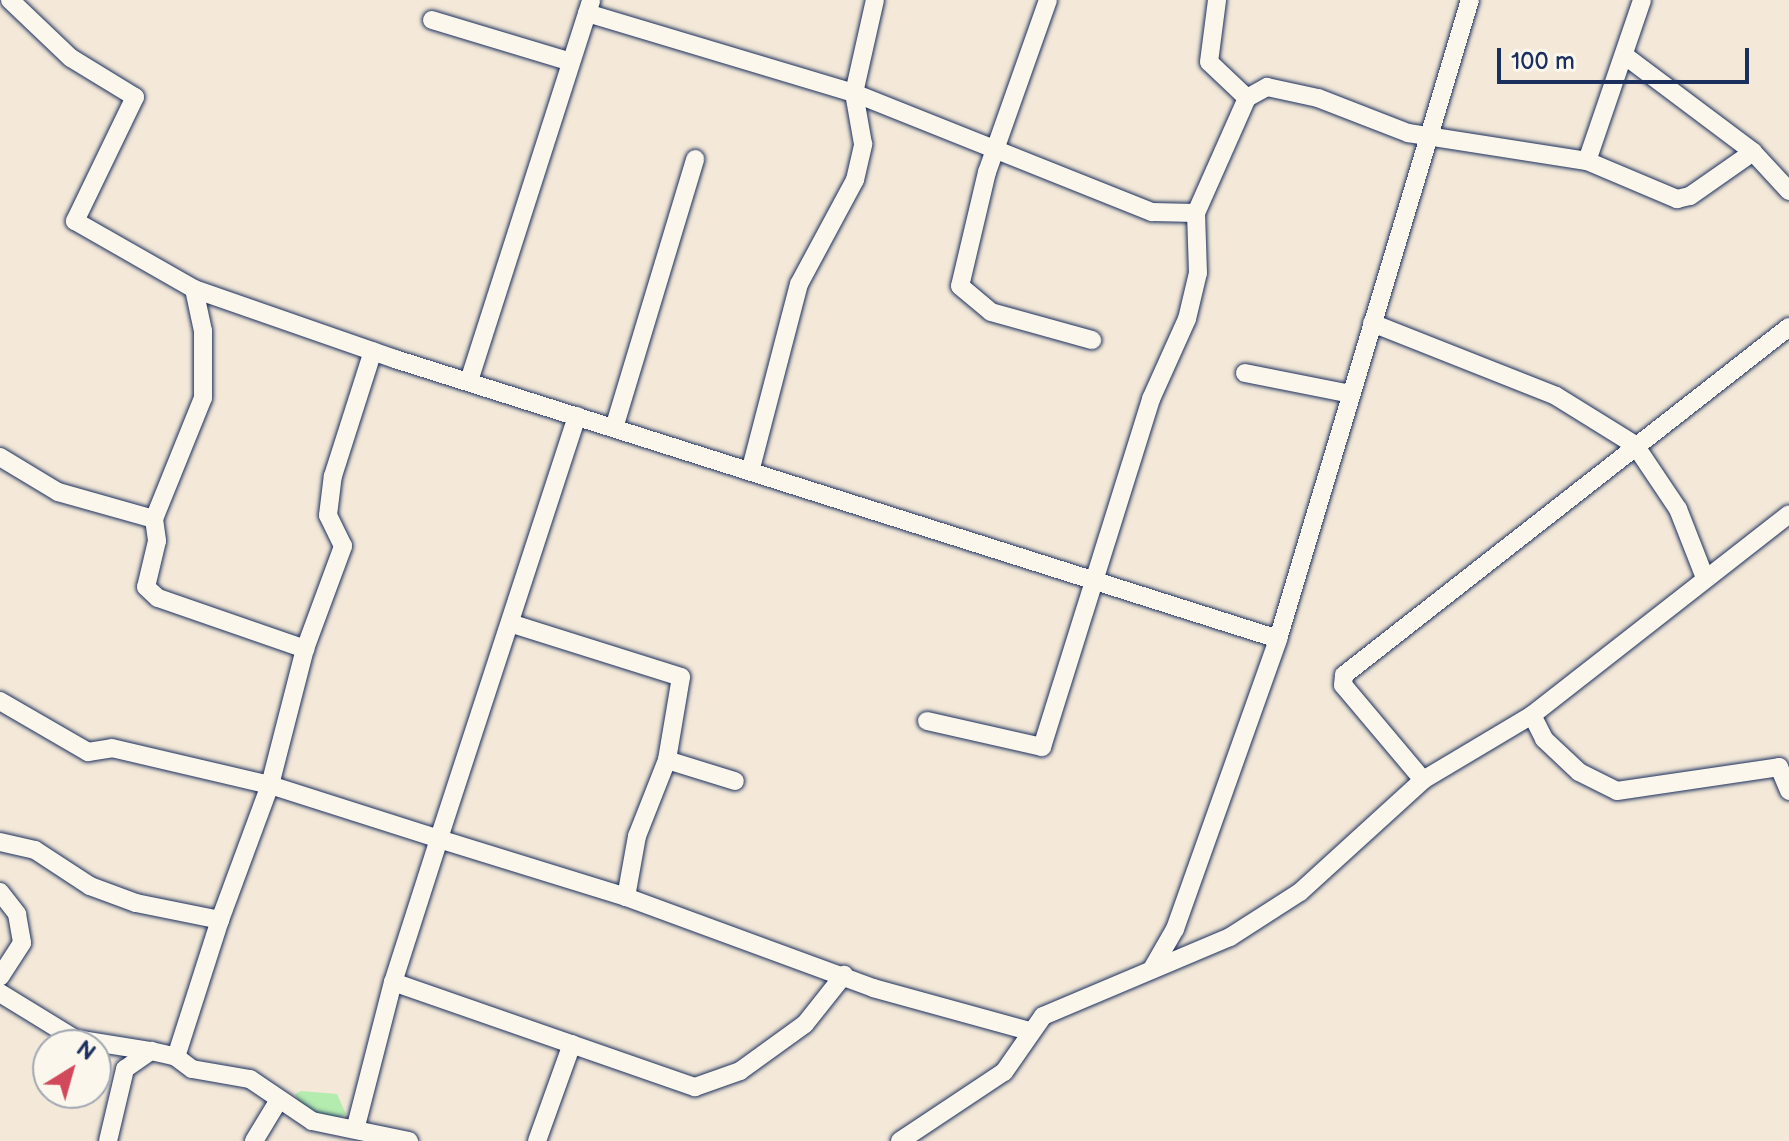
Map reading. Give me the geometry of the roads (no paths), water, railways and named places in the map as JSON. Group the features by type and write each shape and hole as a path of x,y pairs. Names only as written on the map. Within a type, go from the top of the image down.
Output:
{"street":[{"path":"10,0 71,58 135,97 75,221 194,289 373,351 1099,577 1278,639"},
{"path":"751,468 799,284 855,180 863,144 854,93 875,0"},
{"path":"1048,0 996,145 960,286 991,312 1092,340"},
{"path":"1217,0 1209,62 1247,98"},
{"path":"1152,969 1175,929 1278,639 1470,0"},
{"path":"1587,161 1642,0"},
{"path":"469,381 589,6 854,93 996,145 1082,187 1152,212 1196,213"},
{"path":"432,20 571,62"},
{"path":"1624,55 1753,152 1789,191"},
{"path":"927,721 1042,747 1099,577 1151,399 1187,319 1198,273 1196,213 1247,98 1267,87 1318,98 1427,137 1587,161 1677,199 1690,196 1753,152"},
{"path":"614,428 695,159"},
{"path":"194,289 203,331 203,398 154,519 157,541 148,592 305,649"},
{"path":"1372,323 1556,396 1635,445 1678,509 1705,578"},
{"path":"1423,780 1343,685 1344,675 1635,445 1654,437 1789,327"},
{"path":"176,1057 220,920 270,785 305,649 343,546 328,515 333,476 373,351"},
{"path":"1245,373 1351,394"},
{"path":"356,1126 393,982 513,624 577,416"},
{"path":"0,457 58,492 154,519"},
{"path":"900,1141 1004,1072 1029,1031 1043,1016 1230,937 1300,892 1423,780 1532,715 1789,514"},
{"path":"513,624 681,677 667,760 637,836 626,897"},
{"path":"0,701 88,752 112,748 270,785 626,897 844,975 1029,1031"},
{"path":"1532,715 1544,739 1579,772 1617,791 1779,767 1789,791"},
{"path":"667,760 735,781"},
{"path":"0,842 35,850 90,886 136,903 220,920"},
{"path":"0,892 17,914 22,943 0,977"},
{"path":"393,982 695,1087 713,1086 805,1024 844,975"},
{"path":"0,993 75,1039 151,1051 176,1057 192,1069 250,1079 277,1103 312,1121 356,1126 409,1141"},
{"path":"537,1141 572,1044"},
{"path":"108,1141 125,1069 151,1051"},
{"path":"254,1141 277,1103"}]}
